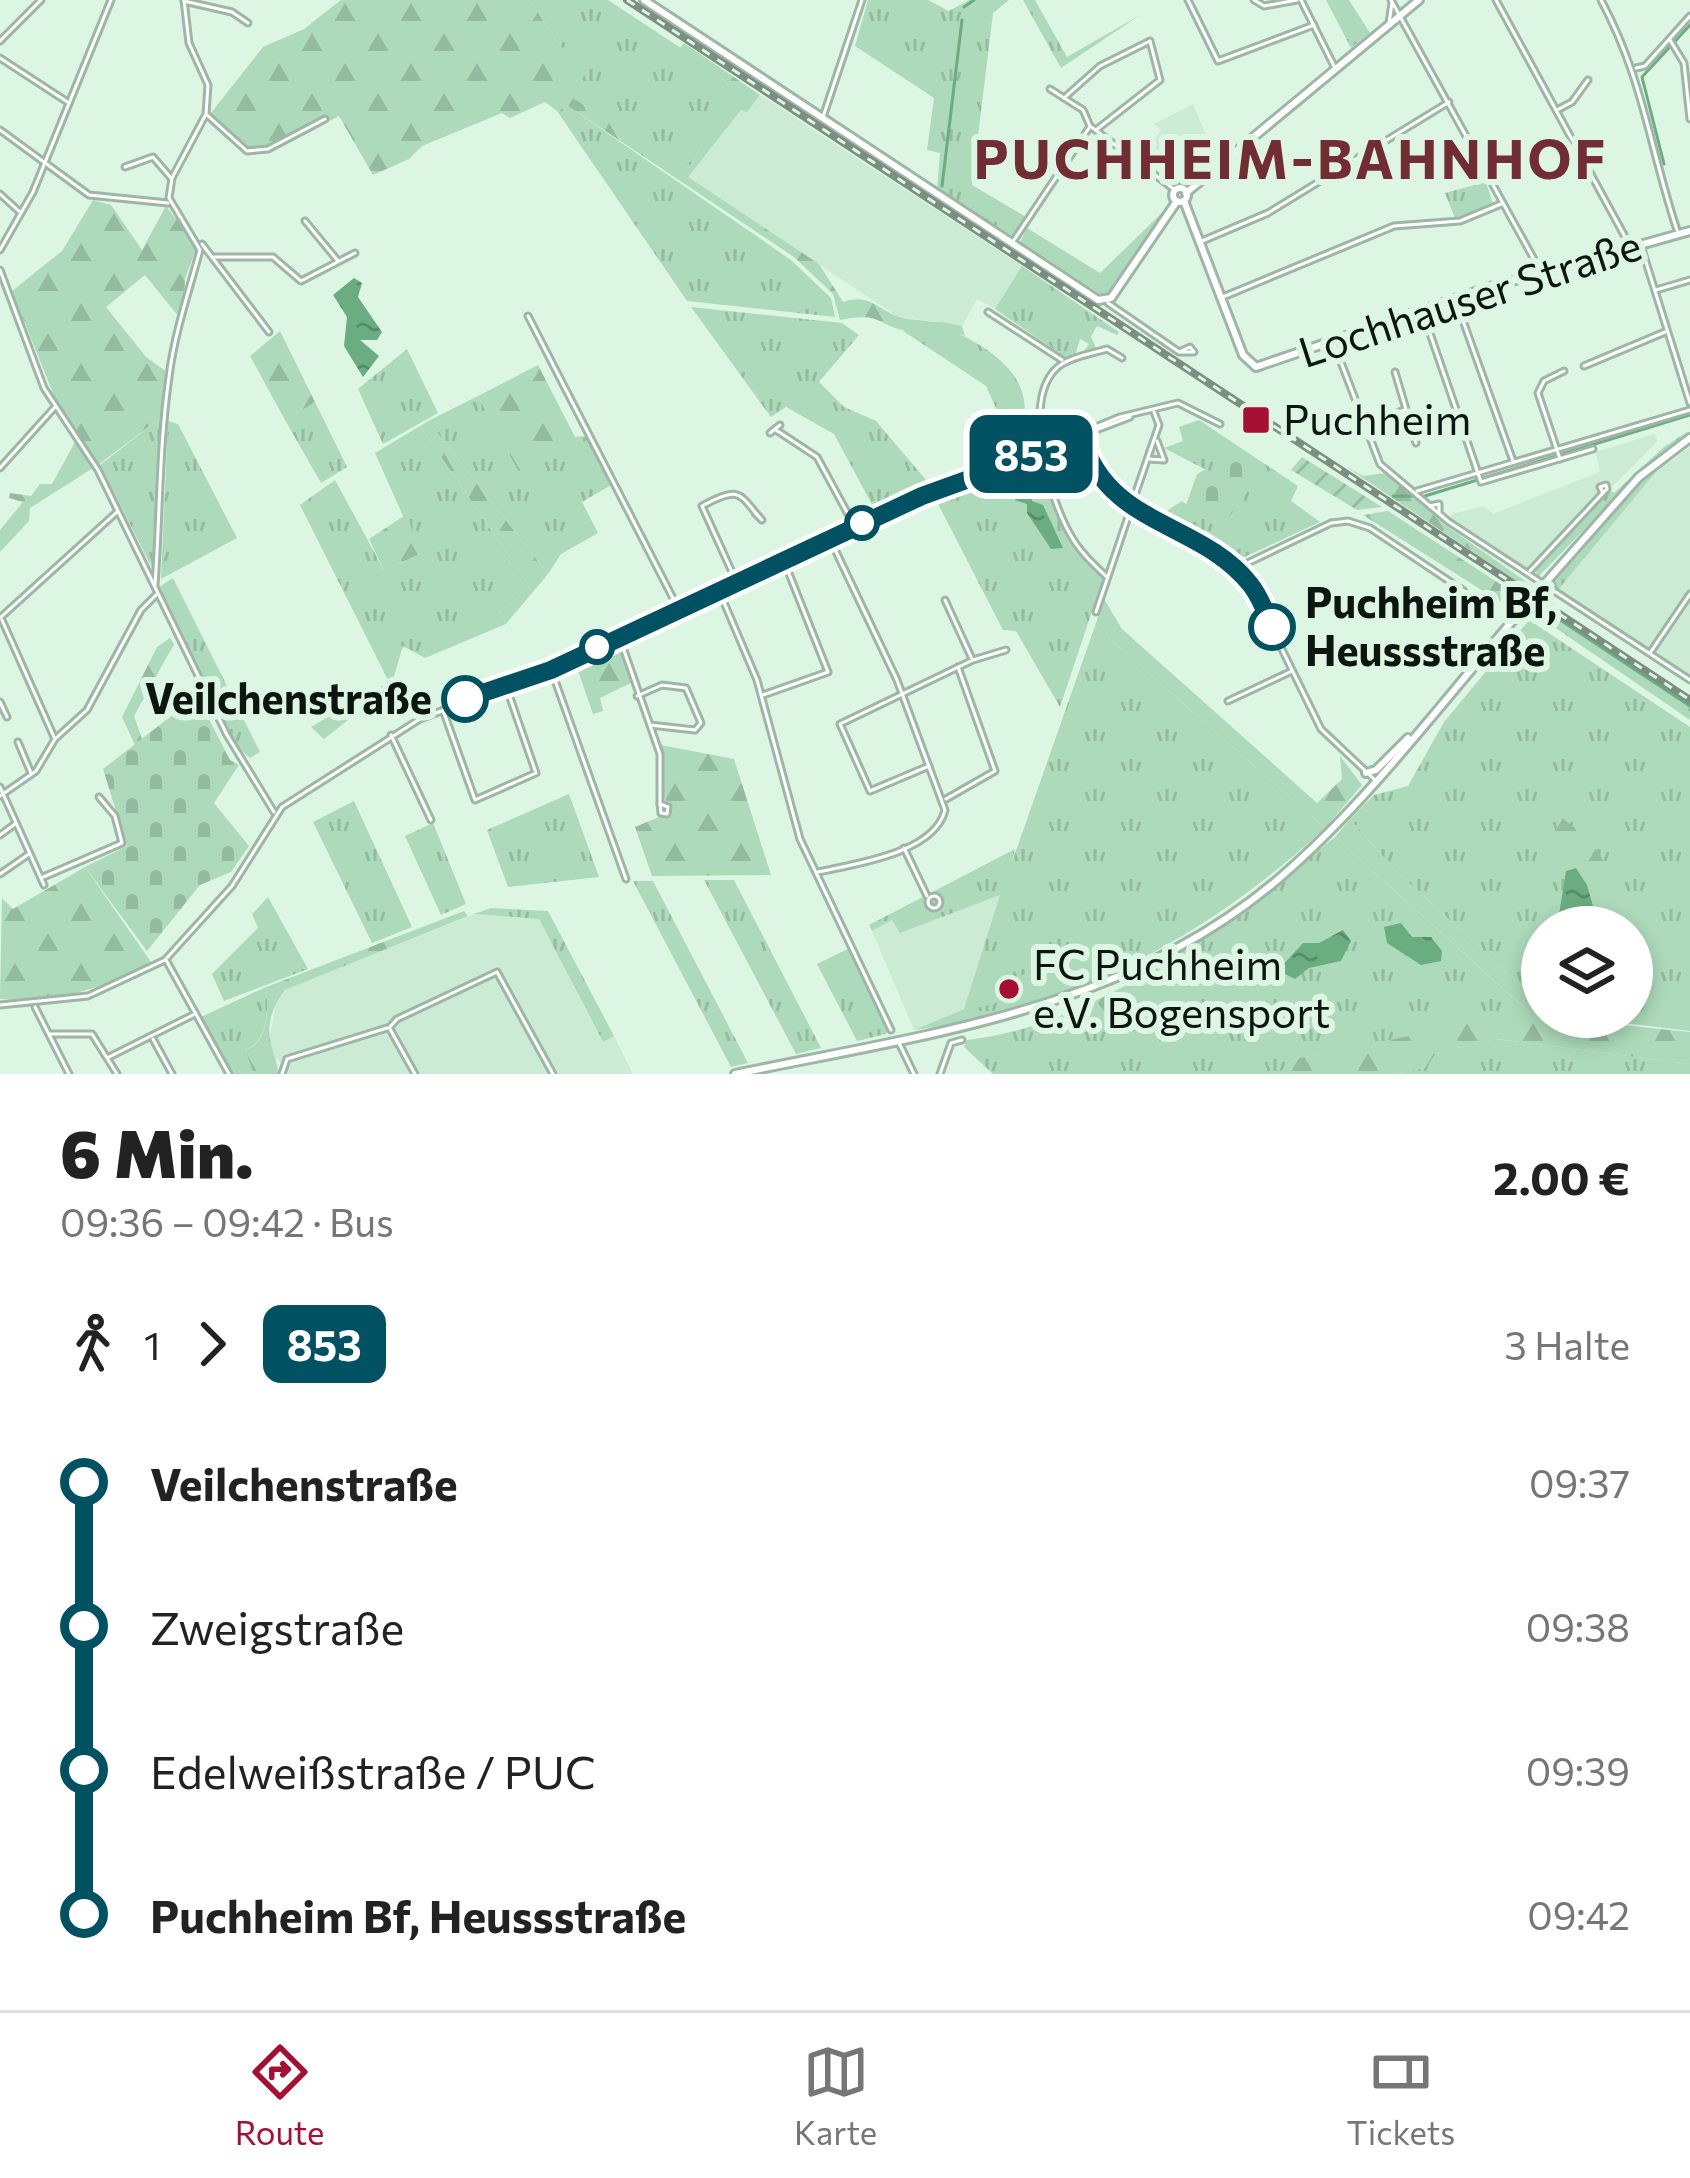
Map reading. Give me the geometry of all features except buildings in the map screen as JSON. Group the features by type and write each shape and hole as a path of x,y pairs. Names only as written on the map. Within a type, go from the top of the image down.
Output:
{"street":[{"path":"0,41 41,0"},
{"path":"0,250 45,164 111,0"},
{"path":"248,23 232,12 184,0 189,43 208,80 206,114 172,178 170,203 269,332"},
{"path":"644,0 1179,352"},
{"path":"824,117 862,0"},
{"path":"1188,0 1214,59 1314,25"},
{"path":"1254,0 1264,6 1299,0 1336,69"},
{"path":"1108,301 1182,198 1419,0"},
{"path":"1496,0 1630,247"},
{"path":"1600,0 1635,69 1678,233"},
{"path":"1392,1 1542,274"},
{"path":"1389,26 1392,1"},
{"path":"1635,69 1672,42 1690,16"},
{"path":"0,29 6,35"},
{"path":"1012,243 1093,128 1160,80 1150,41 1097,68 1064,98"},
{"path":"1672,42 1684,63 1690,119"},
{"path":"0,58 69,104"},
{"path":"1556,110 1572,102 1588,80"},
{"path":"1050,89 1083,110 1093,128 1182,198 1221,298 1394,226 1460,221 1504,203"},
{"path":"1200,242 1268,213 1449,101"},
{"path":"206,114 247,151 277,146 326,119"},
{"path":"0,130 92,196 170,203"},
{"path":"124,166 153,157 172,178"},
{"path":"0,194 22,214"},
{"path":"305,221 338,261"},
{"name":"Lochhauser Straße","path":"1221,298 1251,366 1455,299 1690,231"},
{"path":"155,585 169,374 200,242"},
{"path":"1640,244 1690,403"},
{"path":"214,257 273,257 302,280 355,253"},
{"path":"0,270 56,407 119,511 227,736 276,813"},
{"path":"1654,291 1690,280"},
{"path":"1455,299 1514,465"},
{"path":"1422,311 1480,478"},
{"path":"988,312 1064,363"},
{"path":"529,316 679,610"},
{"path":"1584,366 1667,331"},
{"path":"1333,342 1375,459 1430,506 1440,505 1438,514 1690,680"},
{"path":"1107,577 1068,532 1043,449 1040,405 1047,382 1064,363 1107,349 1122,358"},
{"path":"1559,456 1538,390 1564,371"},
{"path":"1395,372 1416,443"},
{"path":"0,1005 88,996 165,960 232,886 276,813 390,735 442,708 551,670 855,526 1130,417 1185,403 1220,424"},
{"path":"0,468 56,407"},
{"path":"1136,495 1159,424 1153,410"},
{"path":"1362,423 1405,410"},
{"path":"1419,494 1559,456 1690,410"},
{"path":"775,430 817,457 855,526"},
{"path":"1081,435 1097,478 1132,507 1236,570 1257,593 1321,729 1375,781"},
{"path":"1148,458 1164,460 1155,438"},
{"path":"735,1074 1046,1006 1192,940 1281,877 1375,781 1640,477 1690,440"},
{"path":"1480,478 1514,465 1593,449"},
{"path":"737,583 702,506 732,492 745,496 754,513"},
{"path":"1528,574 1603,493"},
{"path":"1096,612 1132,507"},
{"path":"55,739 21,654 0,618 119,511"},
{"path":"1236,570 1347,521 1370,528 1455,588"},
{"path":"816,872 903,847 939,828 944,800 903,692 830,539"},
{"path":"761,695 828,672 784,560"},
{"path":"719,591 761,695 797,832 891,1030"},
{"path":"2,795 32,775 55,739 90,706 141,610 158,593"},
{"path":"1649,654 1690,594"},
{"path":"945,601 973,660"},
{"path":"620,638 661,759 659,804"},
{"path":"930,765 870,791 840,730 842,722 973,660 1006,650"},
{"path":"944,800 995,771 958,667"},
{"path":"551,670 626,879"},
{"path":"1228,701 1292,671"},
{"path":"442,708 475,800 536,773 506,685"},
{"path":"638,695 662,685 686,688 701,723 695,730 649,726"},
{"path":"0,702 7,717"},
{"path":"1366,773 1416,733"},
{"path":"390,735 431,820"},
{"path":"17,742 32,775"},
{"path":"0,787 44,885"},
{"path":"41,878 122,843 115,816 98,796"},
{"path":"0,835 17,823"},
{"path":"903,847 927,896"},
{"path":"0,874 30,854"},
{"path":"165,960 229,1074"},
{"path":"283,1074 287,1059 389,1028 397,1019 495,971 554,1074"},
{"path":"34,1005 69,1074"},
{"path":"109,1057 196,1013"},
{"path":"389,1028 415,1074"},
{"path":"50,1034 88,1032 117,1074"},
{"path":"151,1036 172,1074"},
{"path":"940,1074 951,1043 962,1040"},
{"path":"898,1041 914,1074"}],"shaded area":[{"path":"760,95 1022,266 995,309 977,299 962,326 897,316 687,177 741,110 747,111"},
{"path":"1193,104 1217,163 1185,185 1153,161 1157,154 1148,147 1161,130 1154,124"},
{"path":"1654,434 1658,441 1526,573 1449,522 1452,514 1484,506 1493,514 1600,472 1596,452"},
{"path":"1690,447 1690,677 1558,590 1656,472"},
{"path":"1001,894 964,1009 914,1030 872,931 892,920 901,933"},
{"path":"474,914 539,919 602,1041 614,1036 633,1074 288,1074 278,1059 271,1062 268,1045 276,1005 285,990"}],"green space":[{"path":"341,0 529,0 562,48 588,73 564,93 689,168 736,86 680,48 684,43 760,95 747,112 741,110 688,177 819,264 843,302 868,301 904,318 962,326 965,336 906,331 871,318 840,320 833,294 794,257 568,106 557,111 545,102 510,118 502,113 422,146 409,159 373,175 339,116 270,153 246,155 207,118 263,47 304,29"},
{"path":"529,0 608,0 737,85 689,168 562,93 587,73 562,48"},
{"path":"868,0 928,0 949,11 969,0 1009,0 993,13 972,185 1026,217 1012,236 937,190 940,153 927,150 934,98 855,46"},
{"path":"1023,0 1035,0 1067,57 1140,15 1061,68"},
{"path":"1326,0 1349,0 1370,33 1351,48"},
{"path":"568,106 791,260 831,298 835,317 687,301 557,111"},
{"path":"1486,182 1493,204 1455,218 1445,193"},
{"path":"93,200 111,205 142,250 166,206 197,246 185,279 183,322 145,275 106,307 146,357 167,372 163,416 98,465 59,408 12,291 62,251"},
{"path":"1170,205 1105,297 1020,242 1027,228 1100,273"},
{"path":"1022,266 1119,332 1117,335 1097,326 1091,337 1096,348 1082,354 1089,344 1080,339 1075,356 1065,357 995,309"},
{"path":"691,307 842,323 859,335 819,382 844,407 876,421 932,487 937,487 875,510 834,434 786,407 771,417"},
{"path":"948,329 990,352 1013,374 1024,401 1024,417 1000,417 986,386 903,331"},
{"path":"280,331 315,402 285,420 250,356"},
{"path":"407,349 438,413 383,444 358,389"},
{"path":"538,365 575,437 586,436 520,474 478,396"},
{"path":"478,396 520,473 586,436 613,484 582,502 598,533 561,554 548,574 428,421"},
{"path":"315,402 347,467 321,483 285,420"},
{"path":"163,416 153,569 153,570 100,465"},
{"path":"1199,420 1298,486 1291,501 1320,522 1236,561 1159,516 1182,501 1220,529 1218,476 1164,448 1183,441 1179,427"},
{"path":"168,421 178,424 237,538 161,579"},
{"path":"428,421 548,574 506,624 500,612 530,587 420,426"},
{"path":"420,426 530,587 500,612 506,624 425,658 403,646 391,686 324,739 311,727 389,682 300,505 335,480 384,570 420,554 375,453"},
{"path":"1690,430 1647,465 1538,577 1535,569 1610,490 1614,493 1664,447"},
{"path":"75,442 93,468 30,508 29,521 0,552 0,530 23,502 9,498 10,493 31,496 40,484 52,484"},
{"path":"1690,444 1656,472 1558,590 1549,584 1643,480"},
{"path":"1238,447 1265,467 1220,530 1186,505 1197,474 1206,469 1218,476"},
{"path":"1302,457 1382,507 1357,510 1291,470"},
{"path":"1040,458 1065,533 1103,578 1060,707 1016,631 1003,630 935,498"},
{"path":"1345,466 1363,476 1386,473 1445,525 1534,587 1531,591"},
{"path":"1388,511 1520,597 1510,608 1363,515"},
{"path":"407,514 420,554 384,570 369,539"},
{"path":"173,578 260,752 250,758 237,747 159,587"},
{"path":"1104,599 1122,629 1317,803 1342,779 1340,756 1362,785 1325,828 1095,626"},
{"path":"1533,604 1690,706 1690,720 1528,609"},
{"path":"1529,620 1690,727 1690,1031 1653,1027 1653,906 1521,906 1521,986 1393,868 1350,819 1374,795 1408,786 1444,722"},
{"path":"1095,626 1325,828 1234,902 1136,962 1029,1005 914,1030 964,1009 1000,895 900,933 892,920 872,931 869,925 1015,849 1012,862"},
{"path":"170,638 174,644 134,716 143,742 135,745 122,717 157,647"},
{"path":"619,646 633,682 600,698 603,711 593,714 576,665"},
{"path":"197,696 230,760 239,765 214,803 249,846 231,872 200,885 147,951 85,867 127,846 103,769"},
{"path":"661,745 734,759 771,875 652,876 635,827 671,812 663,795"},
{"path":"569,794 599,877 508,887 487,830"},
{"path":"354,801 412,927 372,943 313,822"},
{"path":"1350,819 1393,868 1521,986 1521,1005 1335,837"},
{"path":"1564,820 1590,839 1631,906 1604,906 1586,871 1556,831 1558,821"},
{"path":"433,823 466,904 441,915 405,836"},
{"path":"1335,837 1521,1005 1521,1015 1294,1059 1279,1074 993,1074 964,1047 967,1040 1017,1030 1115,991 1163,964"},
{"path":"85,867 151,962 78,993 0,999 2,898 13,909"},
{"path":"704,880 734,880 821,1048 796,1054"},
{"path":"633,881 653,881 748,1063 731,1067"},
{"path":"268,897 308,969 224,1001 212,974 258,928 252,914"},
{"path":"491,908 548,911 614,1036 603,1042 539,919 474,914"},
{"path":"464,911 468,916 285,990 269,1026 279,1074 254,1074 245,1050 263,1033 266,987"},
{"path":"854,946 889,1024 886,1034 857,1041 817,964"},
{"name":"FC Puchheim e.V. Bogensport","path":"1035,972 1041,991 970,1010 978,986"},
{"path":"266,987 263,1032 245,1050 254,1074 231,1074 201,1017"},
{"path":"1115,991 1145,1022 1143,1031 1119,1030 1096,1001"},
{"path":"1521,1014 1521,1038 1653,1038 1653,1028 1690,1032 1690,1064 1497,1039 1436,1053 1426,1068 1393,1074 1279,1074 1294,1059"},
{"path":"1496,1039 1690,1064 1690,1074 1393,1074 1425,1068 1436,1053"}],"water":[{"path":"354,278 362,283 358,297 382,332 377,340 360,340 379,356 363,377 344,346 347,317 333,295"},
{"path":"1010,475 1032,479 1032,501 1043,505 1063,548 1051,549 1027,513 1027,504 1017,501"},
{"path":"1576,868 1593,906 1560,906 1566,871"},
{"path":"1401,923 1412,937 1431,937 1442,951 1441,961 1421,965 1387,943 1384,927"},
{"path":"1343,930 1351,941 1341,961 1309,968 1295,979 1285,974 1282,966 1303,943 1319,943"}],"waterway":[{"path":"964,7 974,0"},
{"path":"942,186 962,20"},
{"path":"1664,164 1642,77 1690,25"},
{"path":"1425,496 1690,415"},
{"path":"1393,496 1415,496"},
{"path":"1539,606 1690,706"}],"railway":[{"path":"627,0 1690,700"}],"bus line":[{"name":"853","path":"465,699 551,670 922,496 1082,438 1097,478 1128,504 1236,570 1253,587 1272,627"}],"place":[{"name":"Puchheim","path":"1256,420"},
{"name":"Puchheim Bf, Heussstraße","path":"1272,627"},
{"name":"Veilchenstraße","path":"465,699"},
{"name":"FC Puchheim e.V. Bogensport","path":"1009,989"}],"district":[{"name":"PUCHHEIM-BAHNHOF","path":"1291,160"}]}
